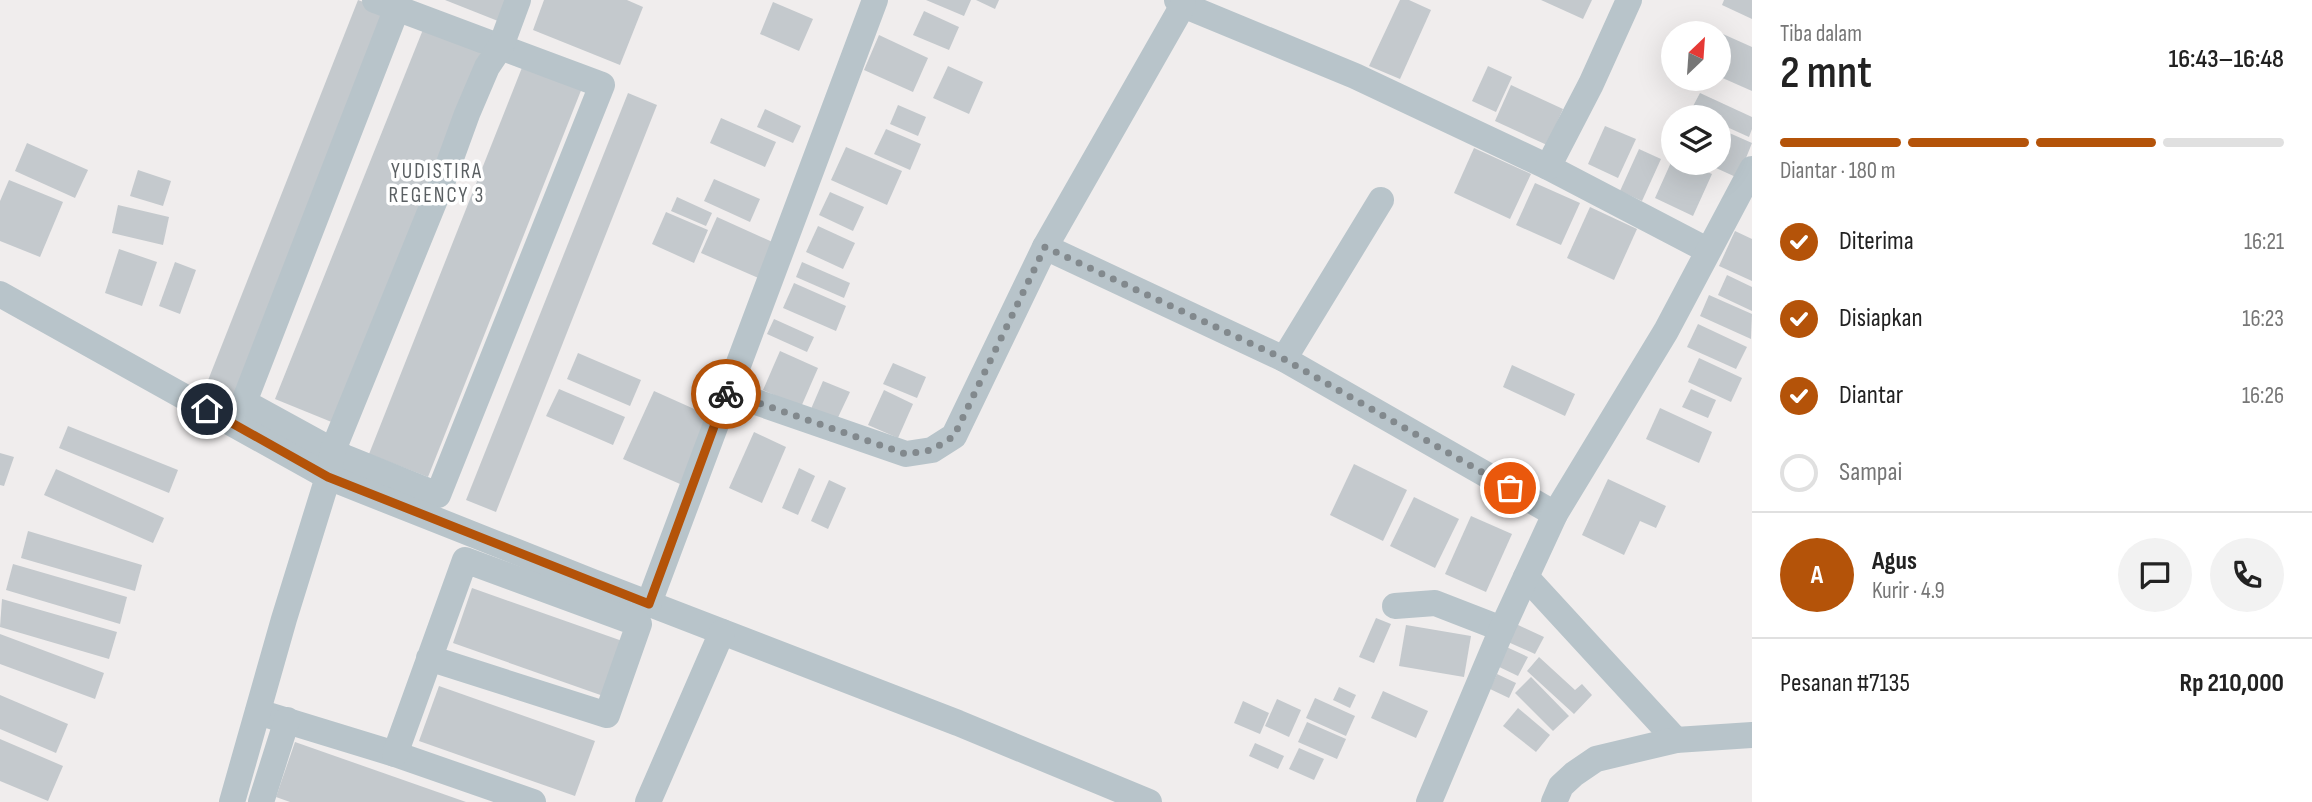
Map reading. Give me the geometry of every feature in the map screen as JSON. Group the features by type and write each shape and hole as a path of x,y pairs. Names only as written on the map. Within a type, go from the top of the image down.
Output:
{"street":[{"path":"232,802 284,619 335,461 474,116 487,67 501,46 518,0"},
{"path":"649,604 875,0"},
{"path":"1548,167 1591,84 1629,0"},
{"path":"727,392 906,454 932,450 954,436 1045,247 1180,2 1355,76 1548,167 1707,250"},
{"path":"386,4 602,85 438,495 335,461 244,402 386,4"},
{"path":"1429,802 1502,629 1555,514 1666,331 1752,169"},
{"path":"1284,359 1381,200"},
{"path":"1045,247 1284,359 1555,514"},
{"path":"0,294 335,461 649,604 958,723 1117,796 1149,802"},
{"path":"395,754 429,658 465,560 639,624 607,715 429,658"},
{"path":"1526,578 1676,740"},
{"path":"1395,606 1435,603 1502,629"},
{"path":"648,802 722,632"},
{"path":"258,712 395,754 533,802"},
{"path":"261,802 287,720"},
{"path":"1554,802 1562,786 1595,759 1676,740 1752,735"}],"building":[{"path":"358,0 388,11 232,405 203,393"},
{"path":"445,0 512,0 503,23"},
{"path":"544,0 627,0 643,7 620,65 533,30"},
{"path":"926,0 971,0 964,16"},
{"path":"976,0 999,0 995,9"},
{"path":"1400,0 1409,0 1431,10 1400,79 1369,66"},
{"path":"1541,0 1592,0 1583,19"},
{"path":"1724,0 1752,0 1752,19 1722,5"},
{"path":"773,2 813,19 799,51 760,34"},
{"path":"924,11 959,27 949,50 913,35"},
{"path":"424,27 482,50 334,423 275,399"},
{"path":"879,35 928,58 913,92 864,70"},
{"path":"1731,38 1752,47 1752,91 1731,82"},
{"path":"525,60 584,83 428,477 369,454"},
{"path":"948,66 983,82 969,114 933,98"},
{"path":"1488,66 1512,77 1496,112 1472,101"},
{"path":"1511,85 1563,109 1547,145 1495,121"},
{"path":"628,93 657,105 496,512 466,500"},
{"path":"1700,93 1726,105 1694,105"},
{"path":"898,105 926,117 918,136 890,124"},
{"path":"1731,107 1752,117 1749,137 1731,129"},
{"path":"765,109 801,126 793,143 757,127"},
{"path":"721,118 776,142 765,167 710,143"},
{"path":"1605,126 1636,139 1618,178 1588,164"},
{"path":"886,129 921,144 910,170 874,154"},
{"path":"1731,134 1752,143 1738,178 1731,175"},
{"path":"27,143 88,170 75,198 15,171"},
{"path":"846,147 902,171 887,205 831,180"},
{"path":"1474,148 1531,174 1510,219 1454,193"},
{"path":"1639,149 1661,159 1642,201 1620,191"},
{"path":"138,170 171,181 163,206 130,196"},
{"path":"1665,175 1712,175 1693,216 1655,198"},
{"path":"714,179 760,199 750,222 704,201"},
{"path":"9,180 63,202 40,257 0,241 0,201"},
{"path":"1535,183 1580,203 1561,245 1516,225"},
{"path":"830,192 864,207 853,231 819,215"},
{"path":"677,197 712,213 706,226 671,211"},
{"path":"118,205 169,217 163,245 112,233"},
{"path":"1590,207 1637,229 1614,280 1567,258"},
{"path":"666,212 708,230 694,263 652,244"},
{"path":"717,217 779,245 763,280 701,253"},
{"path":"818,226 855,243 843,269 806,252"},
{"path":"1735,231 1752,239 1752,281 1719,266"},
{"path":"119,249 157,262 142,306 105,293"},
{"path":"175,262 196,270 180,314 159,306"},
{"path":"802,262 850,283 844,298 796,277"},
{"path":"1727,275 1752,287 1752,311 1718,295"},
{"path":"794,283 846,306 836,331 783,308"},
{"path":"1709,295 1752,314 1751,339 1700,316"},
{"path":"774,319 814,337 807,352 767,334"},
{"path":"1698,324 1747,347 1736,369 1687,347"},
{"path":"780,351 818,368 801,407 763,390"},
{"path":"578,353 641,380 630,406 567,379"},
{"path":"1699,358 1742,378 1731,402 1688,382"},
{"path":"893,363 926,377 917,398 883,384"},
{"path":"1512,365 1575,394 1565,416 1503,387"},
{"path":"823,381 850,392 833,428 808,416"},
{"path":"559,389 625,417 613,445 546,416"},
{"path":"1691,389 1716,400 1708,418 1682,407"},
{"path":"884,390 913,404 898,438 868,425"},
{"path":"654,391 710,416 680,484 623,459"},
{"path":"1660,408 1712,432 1699,463 1646,439"},
{"path":"68,426 178,470 169,493 59,448"},
{"path":"754,432 786,447 762,503 729,488"},
{"path":"0,453 14,457 4,486 0,485"},
{"path":"1354,464 1407,490 1383,541 1330,515"},
{"path":"799,468 815,476 798,515 782,508"},
{"path":"56,469 164,518 153,543 44,495"},
{"path":"1608,479 1666,506 1656,528 1640,521 1624,555 1582,535"},
{"path":"829,480 846,488 828,529 811,521"},
{"path":"1414,497 1459,519 1435,568 1390,546"},
{"path":"1471,516 1512,534 1486,592 1445,574"},
{"path":"28,531 142,565 135,591 21,558"},
{"path":"13,564 127,597 120,624 6,590"},
{"path":"472,588 628,643 609,698 453,643"},
{"path":"2,599 117,632 109,659 0,627"},
{"path":"1376,618 1391,624 1374,663 1359,657"},
{"path":"1516,624 1544,637 1535,654 1508,642"},
{"path":"1406,625 1471,636 1464,677 1399,666"},
{"path":"0,634 104,673 95,699 0,664"},
{"path":"1500,644 1528,657 1518,676 1491,663"},
{"path":"1539,657 1575,690 1582,684 1592,695 1574,714 1527,671"},
{"path":"1497,674 1516,683 1509,698 1490,689"},
{"path":"1531,677 1569,716 1553,731 1515,693"},
{"path":"439,686 595,741 575,796 419,741"},
{"path":"1339,687 1356,695 1350,708 1333,700"},
{"path":"1383,691 1428,711 1416,738 1371,718"},
{"path":"0,695 68,724 56,753 0,729"},
{"path":"1315,698 1355,716 1346,736 1306,718"},
{"path":"1277,699 1301,710 1289,737 1265,726"},
{"path":"1243,701 1269,713 1260,734 1234,723"},
{"path":"1518,708 1550,735 1536,752 1503,726"},
{"path":"1307,722 1346,739 1337,759 1298,742"},
{"path":"0,739 63,766 48,801 0,781"},
{"path":"295,742 466,802 290,802 276,797"},
{"path":"1255,743 1284,756 1278,769 1249,756"},
{"path":"1299,748 1324,759 1314,780 1289,769"}],"way so far":[{"path":"726,394 727,392 906,454 932,450 954,436 1045,247 1284,359 1510,488"}],"district":[{"name":"YUDISTIRA REGENCY 3","path":"437,183"}],"route":[{"path":"207,409 328,477 649,604 726,394"}]}
